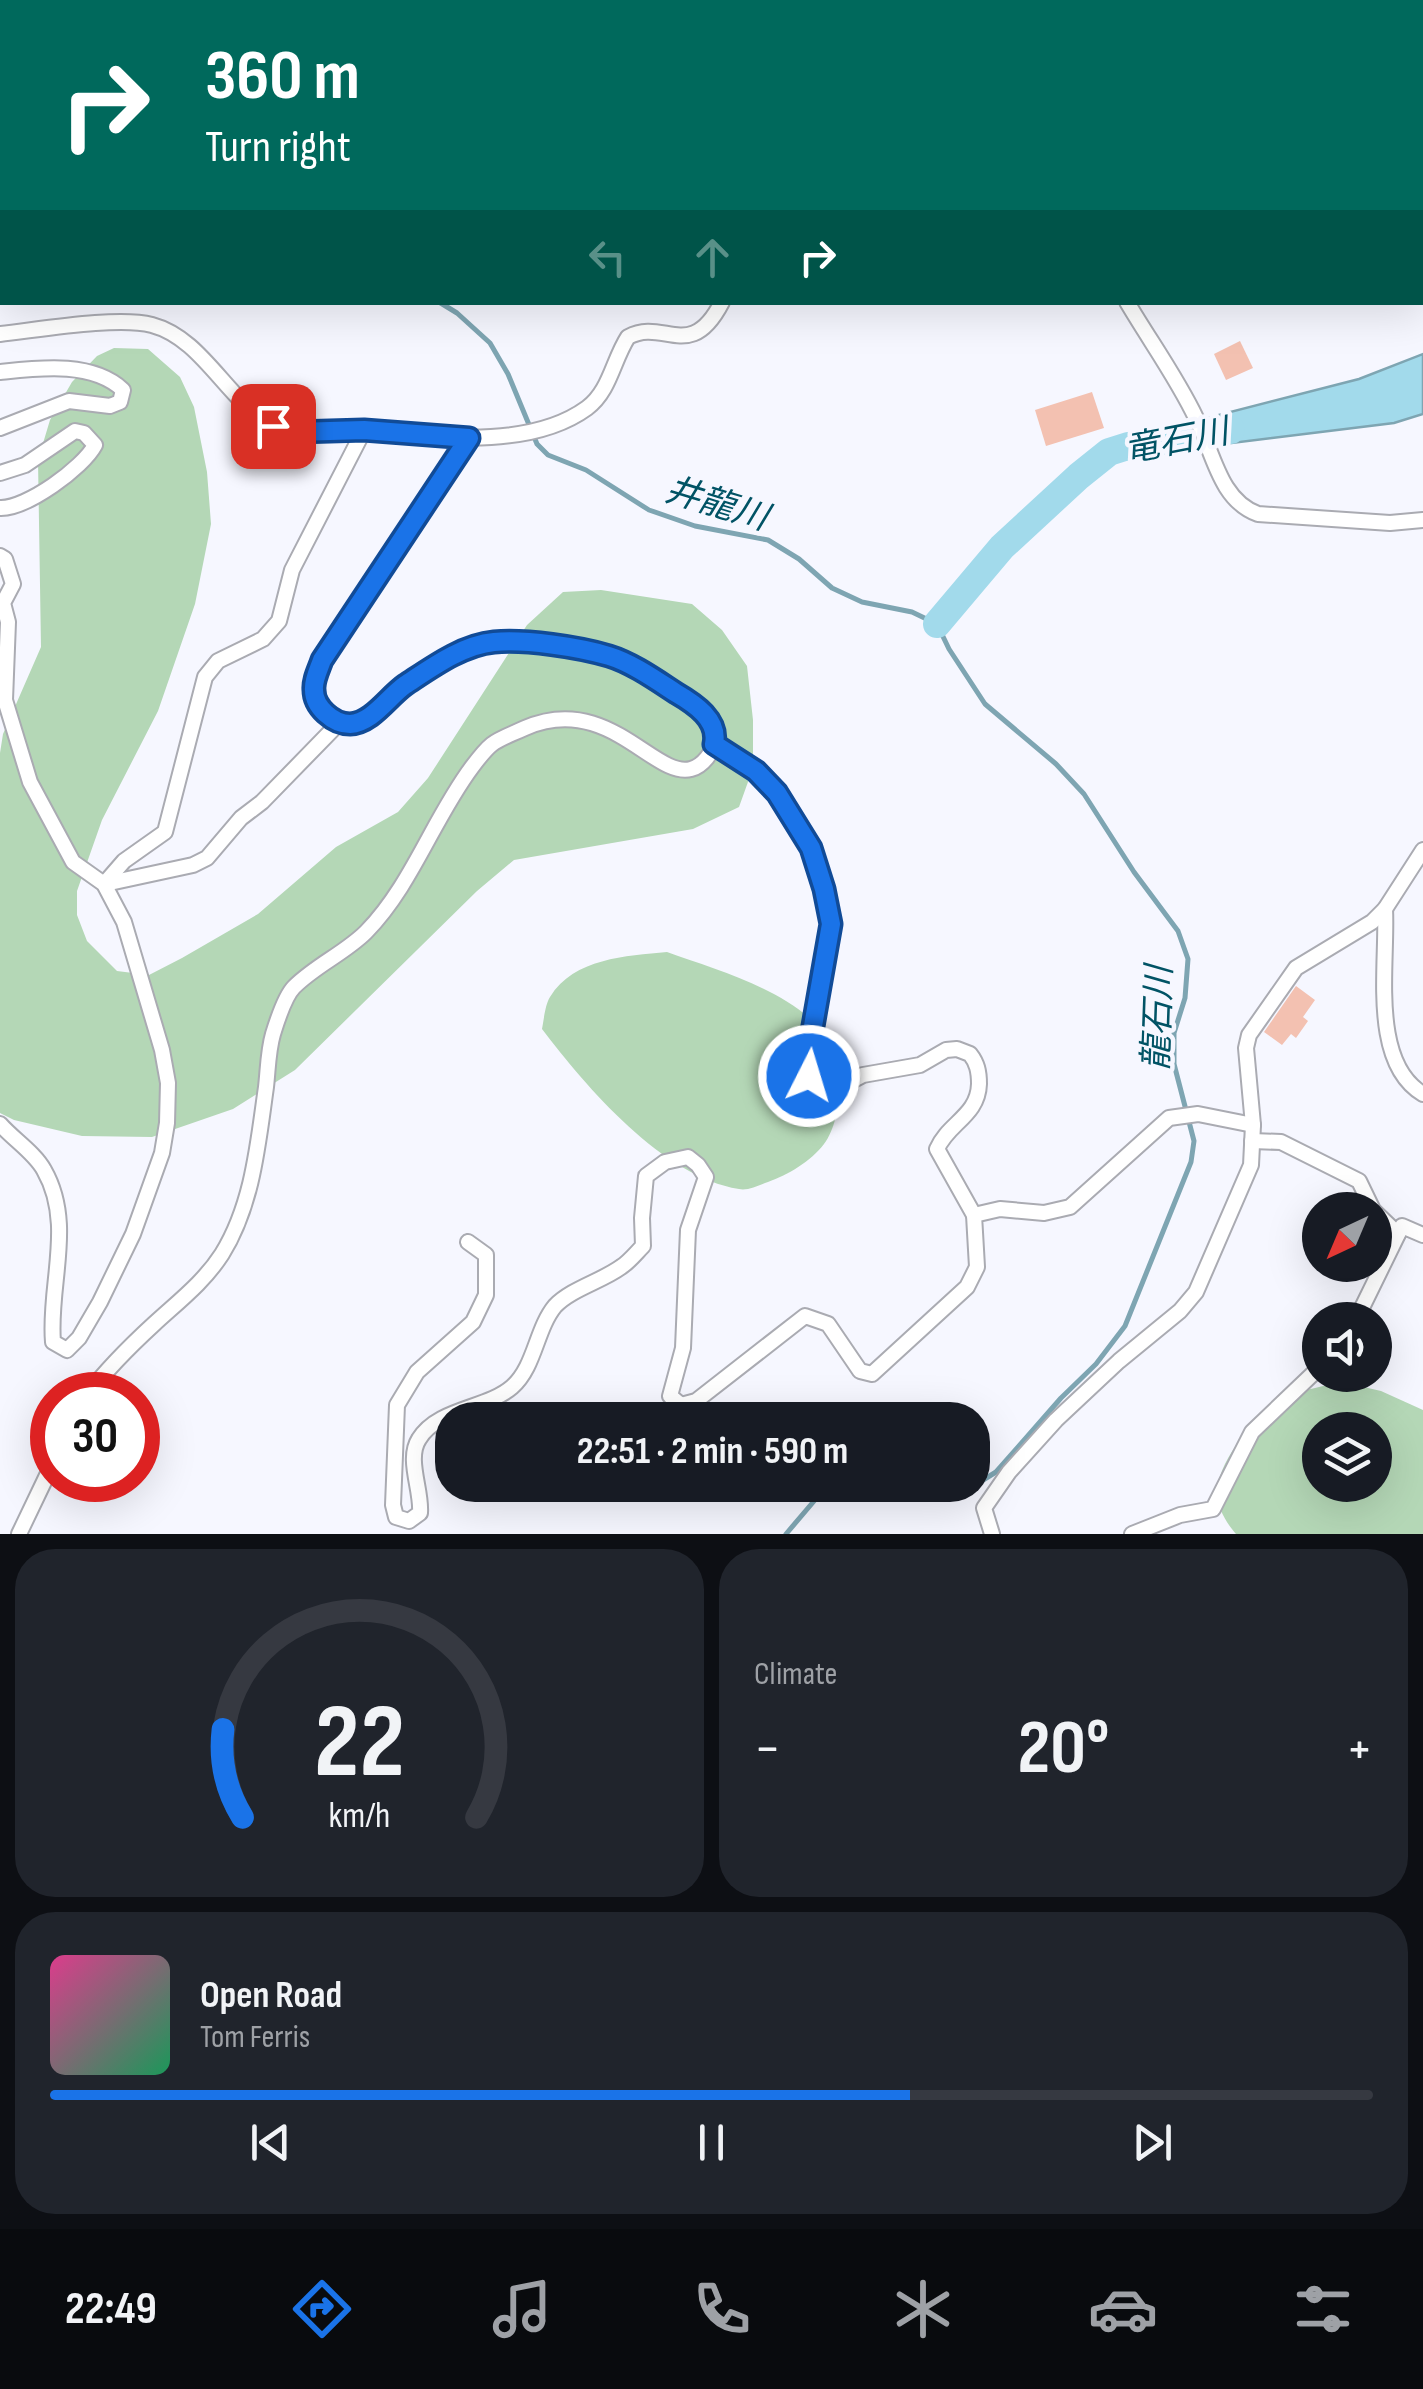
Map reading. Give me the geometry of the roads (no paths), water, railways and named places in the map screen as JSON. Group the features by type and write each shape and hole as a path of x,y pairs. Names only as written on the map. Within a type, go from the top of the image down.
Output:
{"street":[{"path":"0,334 71,326 148,324 168,331 185,344 273,426 306,432 364,430 469,438 529,431 576,415 602,394 628,337 643,332 672,337 696,332 715,316 720,305"},
{"path":"1130,305 1198,420 1212,461 1248,510 1390,524 1423,520"},
{"path":"0,372 54,366 112,379 123,390 120,402 110,406 69,401 0,428"},
{"path":"104,884 124,862 165,832 205,678 218,661 264,639 279,621 292,570 364,430"},
{"path":"0,472 25,464 75,431 84,433 94,444 89,455 66,475 14,508 0,508"},
{"path":"104,1372 202,1283 237,1224 255,1168 272,1036 292,989 364,934 390,905 464,778 491,742 559,717 610,728 674,768 690,770 700,764 714,744 712,723 693,704 610,656 510,642 466,649 394,693 370,717 351,724 339,722 317,703 314,690 322,660 469,438"},
{"path":"0,556 5,559 13,584 2,604 8,622 5,700 30,782 73,862 104,884 124,922 168,1083 168,1122 162,1153 133,1234 93,1314 67,1350 53,1342 60,1246 58,1208 44,1168 0,1124"},
{"path":"104,884 193,865 206,858 240,818 262,802 339,722"},
{"path":"468,1242 486,1255 486,1296 473,1322 417,1372 396,1404 396,1518 409,1521 420,1513 422,1498 413,1452 420,1436 440,1421 511,1389 522,1376 541,1328 558,1304 624,1266 644,1246 646,1176 665,1162 688,1158 706,1177 688,1230 683,1348 670,1396 681,1405 696,1402 805,1316 828,1324 860,1370 872,1374 967,1286 977,1267 974,1215 937,1149 940,1141 972,1111 979,1094 979,1073 970,1054 946,1050 920,1065 862,1075 831,1088 822,1087 809,1076 807,1060 831,924 824,889 811,848 777,793 756,771 714,744"},
{"path":"992,1534 984,1508 1009,1472 1056,1420 1180,1311 1196,1292 1251,1165 1246,1048 1257,1021 1296,968 1372,922 1423,850"},
{"path":"1384,909 1386,1036 1400,1069 1423,1094"},
{"path":"974,1215 1000,1209 1044,1213 1070,1207 1168,1118 1194,1115 1281,1142 1358,1181 1364,1192"},
{"path":"1365,1302 1402,1226 1423,1235"},
{"path":"1392,1228 1398,1234"},
{"path":"1132,1534 1180,1515 1212,1509 1252,1432 1302,1384"},
{"path":"19,1534 34,1502"}],"water":[{"path":"1423,354 1423,414 1394,423 1208,446 1199,420 1359,379"}],"waterway":[{"name":"龍石川","path":"444,305 490,343 508,374 537,444 548,455 586,470 649,510 695,526 768,540 799,559 832,588 862,602 912,612 937,624 985,704 1056,764 1084,794 1178,931 1188,959 1185,998 1174,1033 1174,1064 1194,1141 1191,1162 1125,1326 1096,1364 990,1476"},
{"name":"竜石川","path":"937,624 1002,547 1109,452 1231,430"},
{"name":"龍石川","path":"786,1534 813,1502"}],"water label":[{"name":"井龍川","path":"717,503"}]}
